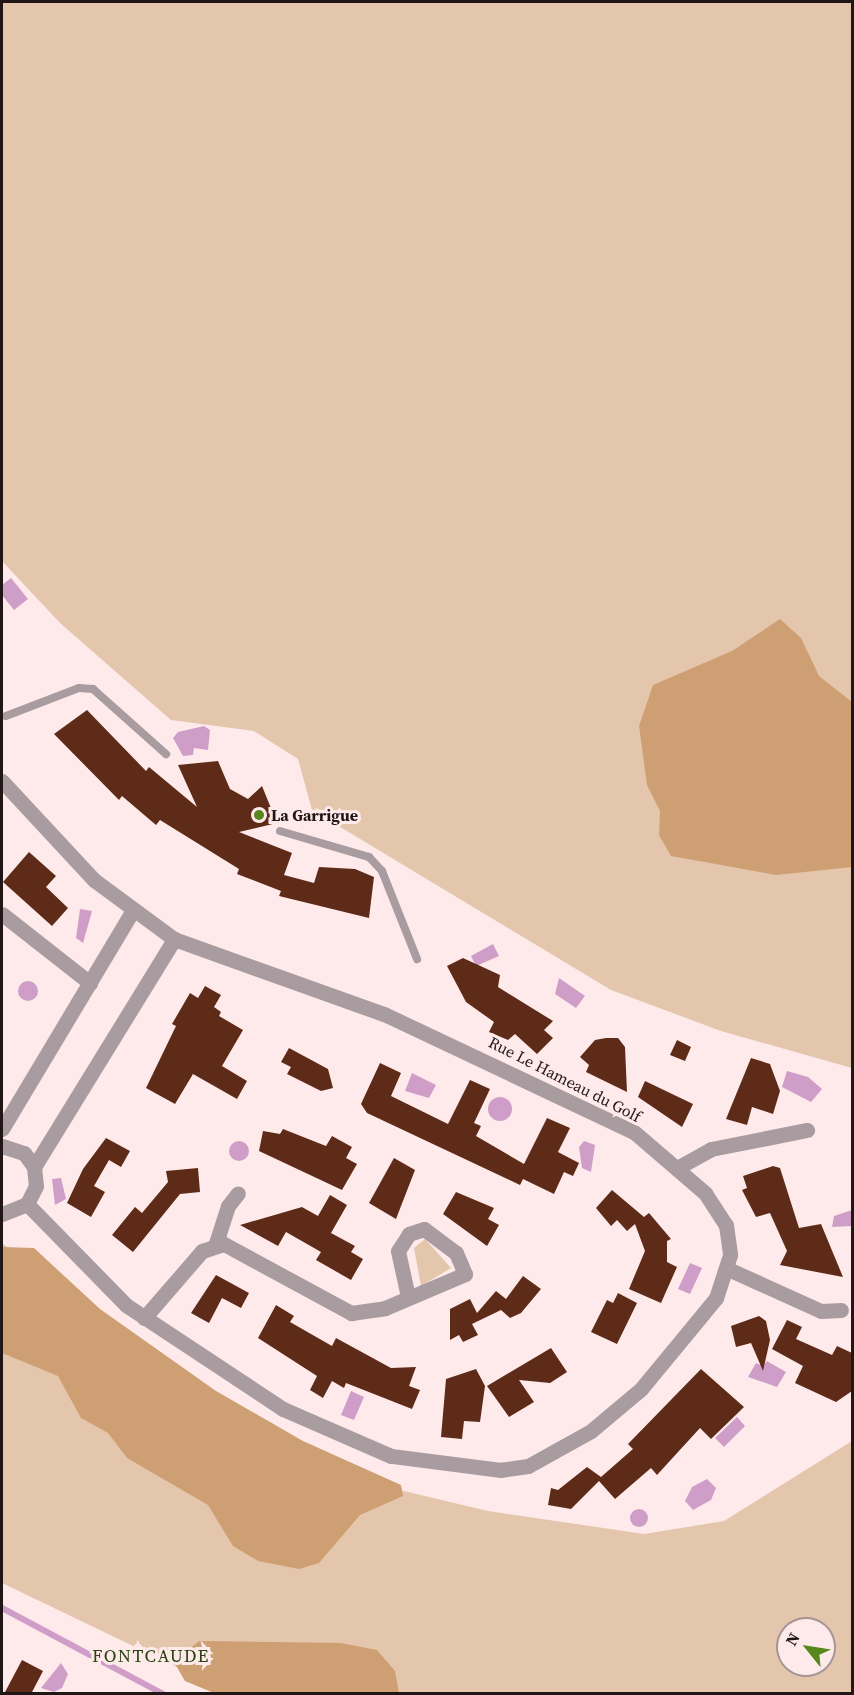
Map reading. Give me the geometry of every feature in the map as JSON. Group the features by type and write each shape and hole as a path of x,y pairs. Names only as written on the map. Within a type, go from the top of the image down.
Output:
{"street":[{"name":"Rue Le Hameau du Golf","path":"2,781 94,880 132,912 174,939 333,993 445,1040 612,1119 677,1168 705,1193 726,1225 728,1269"},
{"path":"2,1129 132,912"},
{"path":"2,914 90,983"},
{"path":"34,1167 174,939"},
{"path":"677,1168 711,1149 807,1130"},
{"path":"2,1146 24,1153 34,1167 36,1186 27,1204 2,1214"},
{"path":"215,1246 228,1206 238,1193"},
{"path":"27,1204 84,1268 144,1318 331,1434 392,1456 501,1470 528,1466 591,1431 641,1389 693,1329 728,1269 821,1311 841,1310"},
{"path":"144,1318 202,1251 224,1244 351,1312 408,1297 465,1274 456,1253 424,1229 409,1234 398,1251 408,1297"}],"lane":[{"path":"6,716 79,688 93,690 166,754"},
{"path":"280,831 369,857 382,871 417,959"}],"shaded area":[{"path":"2,2 852,2 852,1068 721,1031 611,990 312,810 298,759 254,731 171,720 60,623 2,561"},
{"path":"11,578 28,599 14,610 2,595 2,585"},
{"path":"780,619 801,638 819,676 852,702 852,867 776,875 671,856 659,835 660,811 647,785 639,726 653,685 732,651"},
{"path":"204,726 210,730 208,750 194,748 193,755 183,756 173,738 178,732"},
{"path":"80,909 92,911 83,943 76,938"},
{"path":"493,944 499,956 476,966 471,956"},
{"path":"559,978 585,996 576,1008 555,994"},
{"path":"24,981 32,981 38,987 38,995 32,1001 24,1001 18,995 18,987"},
{"path":"787,1071 808,1077 822,1089 811,1102 782,1087"},
{"path":"412,1073 436,1085 429,1098 405,1091"},
{"path":"500,1097 509,1100 512,1109 509,1118 500,1121 491,1118 488,1109 491,1100"},
{"path":"239,1141 246,1144 249,1151 246,1158 239,1161 232,1158 229,1151 232,1144"},
{"path":"584,1141 595,1145 591,1172 582,1168 579,1147"},
{"path":"61,1178 66,1199 55,1205 52,1179"},
{"path":"852,1210 852,1226 832,1227 834,1216"},
{"path":"425,1239 451,1268 421,1286 414,1248"},
{"path":"2,1243 169,1372 387,1487 488,1511 644,1534 724,1521 852,1441 852,1693 231,1693 2,1583"},
{"path":"2,1247 34,1248 100,1309 216,1391 303,1441 401,1485 403,1496 360,1515 319,1563 299,1569 258,1561 233,1546 208,1505 127,1458 108,1433 81,1418 58,1376 2,1353"},
{"path":"690,1263 702,1268 690,1294 678,1289"},
{"path":"767,1361 786,1372 777,1387 748,1377 756,1363 763,1366"},
{"path":"351,1391 364,1397 354,1420 341,1415"},
{"path":"737,1417 745,1426 724,1447 715,1438"},
{"path":"707,1479 716,1488 711,1500 693,1510 685,1501 692,1487"},
{"path":"639,1509 645,1512 648,1518 645,1524 639,1527 633,1524 630,1518 633,1512"},
{"path":"199,1641 341,1643 377,1650 395,1671 399,1693 214,1693 185,1681 174,1662"},
{"path":"61,1663 68,1674 62,1688 54,1692 41,1688"}],"building":[{"path":"87,710 146,771 149,767 197,807 178,765 218,761 230,789 248,799 262,786 277,823 239,832 292,853 284,875 314,883 319,867 355,869 374,877 369,918 279,896 281,891 237,874 239,869 160,820 156,825 122,796 119,800 54,734"},
{"path":"29,852 56,876 46,887 68,908 52,926 3,882"},
{"path":"463,958 500,975 498,987 553,1021 544,1030 553,1038 537,1054 515,1034 508,1040 489,1032 494,1022 466,1002 447,966"},
{"path":"205,986 221,995 214,1007 221,1012 219,1016 243,1030 222,1066 247,1081 237,1099 193,1074 175,1104 146,1088 176,1026 172,1024 190,993 198,998"},
{"path":"618,1038 625,1047 627,1092 586,1072 589,1065 580,1057 595,1040"},
{"path":"677,1040 691,1047 685,1061 670,1055"},
{"path":"289,1048 328,1069 333,1088 321,1091 287,1074 291,1067 281,1062"},
{"path":"751,1058 770,1064 780,1091 773,1114 752,1107 747,1125 726,1119"},
{"path":"380,1063 401,1073 391,1096 448,1124 470,1080 490,1089 474,1123 481,1126 476,1136 524,1164 547,1118 570,1128 558,1152 579,1163 573,1176 564,1172 554,1194 523,1179 520,1185 367,1113 361,1104"},
{"path":"645,1081 693,1104 682,1127 638,1097"},
{"path":"283,1129 326,1146 332,1136 352,1147 346,1158 357,1164 342,1190 259,1151 263,1131 280,1134"},
{"path":"106,1138 130,1151 121,1167 109,1160 94,1186 105,1192 91,1217 67,1203 83,1169"},
{"path":"394,1158 415,1170 396,1219 369,1203"},
{"path":"773,1166 780,1168 799,1228 821,1224 843,1277 780,1265 787,1251 770,1213 756,1217 742,1190 747,1188 743,1176"},
{"path":"198,1168 200,1192 180,1194 133,1252 112,1235 135,1207 142,1213 168,1182 166,1171"},
{"path":"612,1190 644,1217 649,1213 671,1239 667,1241 667,1262 677,1267 661,1303 629,1289 645,1251 635,1224 627,1231 617,1220 611,1226 596,1208"},
{"path":"456,1192 494,1208 488,1219 499,1225 487,1246 443,1214"},
{"path":"330,1195 347,1205 331,1233 355,1246 351,1252 363,1259 351,1280 316,1260 321,1252 286,1232 278,1246 240,1225 302,1207 318,1216"},
{"path":"216,1275 249,1293 241,1308 222,1298 209,1323 191,1313"},
{"path":"523,1276 541,1289 521,1313 510,1318 501,1310 472,1324 478,1335 463,1342 459,1335 450,1340 450,1309 470,1299 477,1313 496,1291 506,1299"},
{"path":"618,1293 637,1303 617,1344 591,1332 607,1300 613,1303"},
{"path":"276,1305 294,1316 290,1322 332,1346 336,1338 391,1368 416,1367 409,1386 420,1390 412,1409 346,1383 344,1388 332,1381 323,1398 310,1390 317,1376 258,1338"},
{"path":"759,1316 766,1321 770,1340 763,1371 751,1343 736,1347 731,1326"},
{"path":"787,1320 802,1327 796,1339 832,1355 837,1346 852,1353 852,1391 836,1402 795,1383 803,1366 772,1349"},
{"path":"551,1348 567,1372 550,1383 519,1380 534,1402 509,1417 487,1386"},
{"path":"476,1369 485,1386 480,1422 464,1421 462,1439 441,1437 446,1379"},
{"path":"701,1369 744,1407 711,1439 700,1428 657,1475 651,1468 615,1499 599,1481 571,1509 548,1505 551,1488 558,1490 587,1467 601,1477 633,1449 628,1444"},
{"path":"22,1660 43,1671 31,1694 4,1694"}],"waterway":[{"path":"2,1608 163,1694"}],"place":[{"name":"La Garrigue","path":"259,815"}],"district":[{"name":"FONTCAUDE","path":"151,1656"}]}
